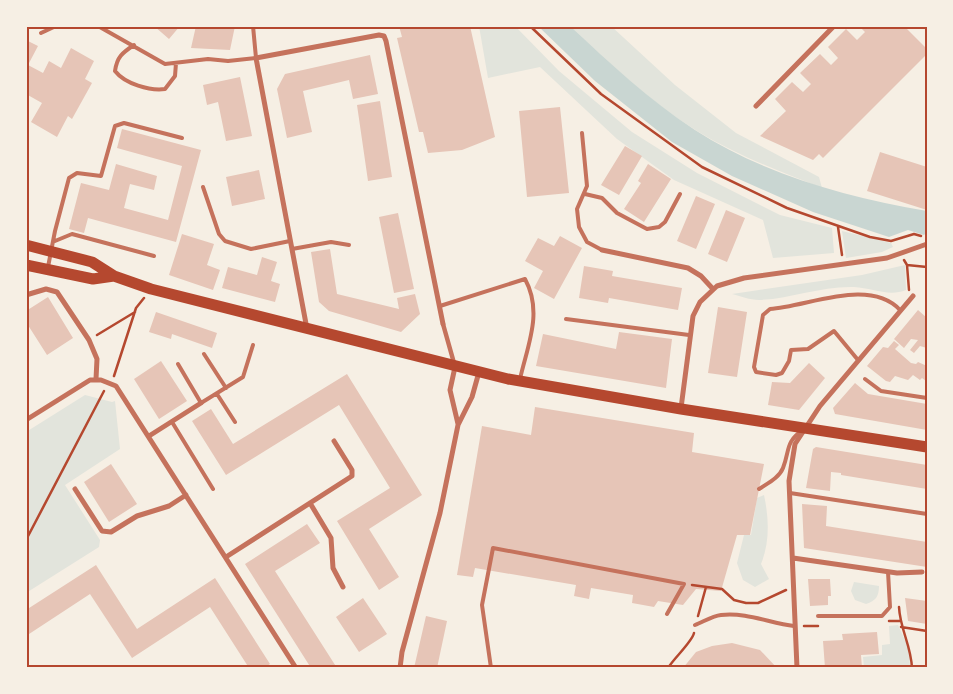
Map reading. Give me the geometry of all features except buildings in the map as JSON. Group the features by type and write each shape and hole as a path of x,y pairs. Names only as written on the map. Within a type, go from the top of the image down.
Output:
{"main road":[{"path":"26,245 54,246 92,262 114,276 151,289 454,367 520,382 927,447"},
{"path":"26,264 93,279 114,276"}],"street":[{"path":"756,106 834,26"},
{"path":"308,329 256,58 380,35 384,36 443,324 454,367 450,390 458,425"},
{"path":"680,409 689,335 695,311 704,297 713,289 727,282 744,278 843,266 901,255 927,244"},
{"path":"602,250 692,270 701,276 713,289"},
{"path":"26,295 46,289 57,292 89,340 97,359 96,379"},
{"path":"798,668 794,626 790,493 792,453 805,429 832,389 913,296"},
{"path":"400,668 402,652 440,512 458,425 472,397 479,372"},
{"path":"26,420 85,383 96,379 110,382 122,392 296,668"},
{"path":"150,436 201,403"},
{"path":"226,557 350,478 353,473 334,441"},
{"path":"75,489 102,531 111,532 137,516 169,506 186,494"},
{"path":"310,503 331,538 333,568 343,588"},
{"path":"793,558 888,572 924,573"}],"lane":[{"path":"41,33 56,26"},
{"path":"98,26 165,64 208,59 228,61 256,58 253,26"},
{"path":"134,45 121,54 116,61 115,72 121,79 157,90 165,89 175,76 176,63"},
{"path":"48,269 54,246 55,231 69,178 77,173 101,176 115,126 124,123 182,138"},
{"path":"582,134 587,186 577,209 579,227 586,242 602,250"},
{"path":"203,187 219,234 225,241 251,249 290,240"},
{"path":"585,194 602,198 617,213 647,229 663,225 680,194"},
{"path":"54,246 72,234 154,256"},
{"path":"292,249 331,242 349,245"},
{"path":"440,306 525,279 533,295 534,310 520,382"},
{"path":"858,360 834,330 808,349 791,350 789,360 782,373 776,375 756,372 754,367 764,315 770,309 789,308 808,301 850,296 885,299 892,302 900,310"},
{"path":"566,319 689,335"},
{"path":"178,364 201,403 244,376 253,345"},
{"path":"204,354 226,388"},
{"path":"865,379 882,391 927,398"},
{"path":"217,394 235,422"},
{"path":"172,422 213,489"},
{"path":"759,489 776,478 783,469 792,438 805,429"},
{"path":"790,493 927,514"},
{"path":"491,668 482,606 493,548 684,584 666,614"},
{"path":"818,616 882,616 888,612 890,607 888,572"},
{"path":"695,625 719,615 743,614 773,623 794,626"}],"path":[{"path":"530,26 597,90 689,159 742,188 838,227 886,241 898,240 914,234 918,235"},
{"path":"838,227 843,266"},
{"path":"901,255 907,265 908,287 913,296"},
{"path":"907,265 927,267"},
{"path":"26,540 115,374 135,312 151,289"},
{"path":"89,340 135,312"},
{"path":"684,584 722,589 734,600 746,604 758,604 794,585"},
{"path":"668,668 677,654 693,638 706,587"},
{"path":"899,602 901,627 911,649 912,668"},
{"path":"901,627 927,631"}],"shaded area":[{"path":"479,26 515,26 559,71 632,132 697,173 780,215 832,228 834,253 773,258 763,220 674,180 617,139 540,67 488,78"},
{"path":"538,26 570,26 630,81 678,118 722,146 749,160 807,182 866,199 927,211 927,232 924,235 908,230 889,237 813,212 732,176 672,142 595,81"},
{"path":"570,26 611,26 675,85 736,133 819,177 822,188 742,155 697,131 647,95"},
{"path":"842,231 891,243 893,247 882,252 846,258"},
{"path":"905,265 906,290 900,292 893,293 842,287 759,300 732,294 862,275"},
{"path":"85,395 112,402 115,401 120,449 65,485 100,540 99,547 26,593 26,432"},
{"path":"764,495 768,530 761,564 769,579 755,587 743,580 737,563 744,535 751,535 757,498"},
{"path":"854,582 879,586 876,598 866,604 855,600 851,591"},
{"path":"898,625 909,649 910,668 864,668 863,657 882,655 882,645 890,644 889,626"}]}
